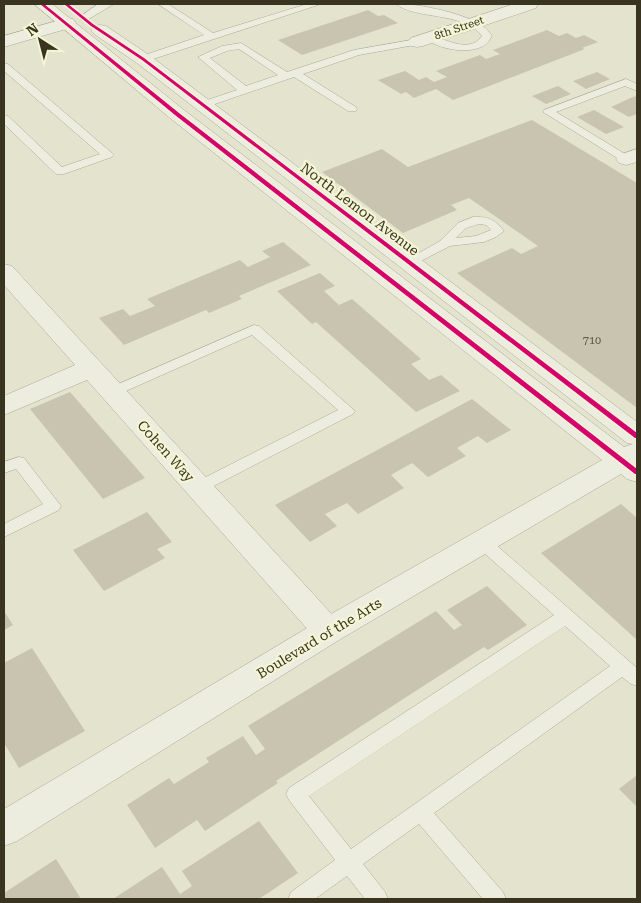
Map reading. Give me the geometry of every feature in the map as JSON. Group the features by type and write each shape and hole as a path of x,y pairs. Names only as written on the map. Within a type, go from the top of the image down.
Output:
{"street":[{"path":"42,4 72,15 177,114 634,455"},
{"name":"8th Street","path":"423,40 530,4"},
{"path":"4,42 72,15"},
{"name":"North Lemon Avenue","path":"72,15 143,60 409,262 634,455"},
{"name":"Cohen Way","path":"4,271 328,631"},
{"path":"4,406 90,368"},
{"name":"Boulevard of the Arts","path":"4,829 328,631 480,541 634,455"}],"lane":[{"path":"72,15 109,4"},
{"path":"162,4 212,36"},
{"path":"285,4 295,10"},
{"path":"143,60 212,36 316,4"},
{"path":"401,4 439,12 471,24"},
{"path":"202,105 357,52 423,40"},
{"path":"244,90 203,57 225,48 241,46 352,109"},
{"path":"4,66 108,155 60,172 4,118"},
{"path":"632,157 548,112 626,82 637,88"},
{"path":"409,262 447,242"},
{"path":"112,392 254,329 348,411 199,487"},
{"path":"4,468 19,462 53,506 4,530"},
{"path":"298,899 422,812 630,673 480,541"},
{"path":"378,899 296,794 566,616"},
{"path":"422,812 496,899"}],"building":[{"path":"368,10 378,16 384,15 398,23 302,55 278,40"},
{"path":"547,30 559,36 567,33 576,38 584,35 598,42 582,48 585,49 453,100 436,89 414,98 406,92 401,94 378,80 405,71 419,80 426,77 434,82 447,77 436,71 480,55 486,59 500,54 493,50"},
{"path":"597,72 610,79 586,89 573,81"},
{"path":"558,86 571,94 546,104 532,96"},
{"path":"635,96 637,98 637,114 629,117 611,107"},
{"path":"594,110 624,127 606,134 577,117"},
{"path":"532,120 637,183 637,408 457,273 512,248 521,254 538,246 469,198 451,205 457,210 403,233 322,172 382,149 408,167"},
{"path":"283,242 311,265 239,296 242,299 209,313 206,310 124,345 99,318 123,309 130,316 155,306 147,299 240,260 248,267 270,257 262,251"},
{"path":"320,273 335,286 324,291 339,305 352,299 421,359 411,364 429,380 441,375 460,391 416,412 316,322 312,324 277,291"},
{"path":"70,392 145,478 103,499 30,409"},
{"path":"472,399 511,430 487,443 478,436 457,448 466,456 428,477 412,463 391,475 404,488 358,514 347,503 325,514 337,526 310,542 275,505"},
{"path":"621,504 637,518 637,640 541,553"},
{"path":"147,512 172,542 157,549 165,558 104,591 73,550"},
{"path":"487,586 527,625 488,650 484,647 276,781 278,783 205,831 197,820 155,848 127,805 169,778 174,784 209,762 206,758 243,736 256,755 265,749 248,726 436,611 454,630 462,625 447,610"},
{"path":"4,611 13,625 4,630"},
{"path":"32,648 85,731 19,768 4,743 4,663"},
{"path":"637,775 637,807 619,789"},
{"path":"259,821 298,873 259,899 113,899 162,867 180,894 192,886 182,871"},
{"path":"56,859 81,899 4,899 4,893"}],"cycle path":[{"path":"42,4 177,114 637,472"},
{"path":"66,4 92,25 143,59 637,436"}]}
